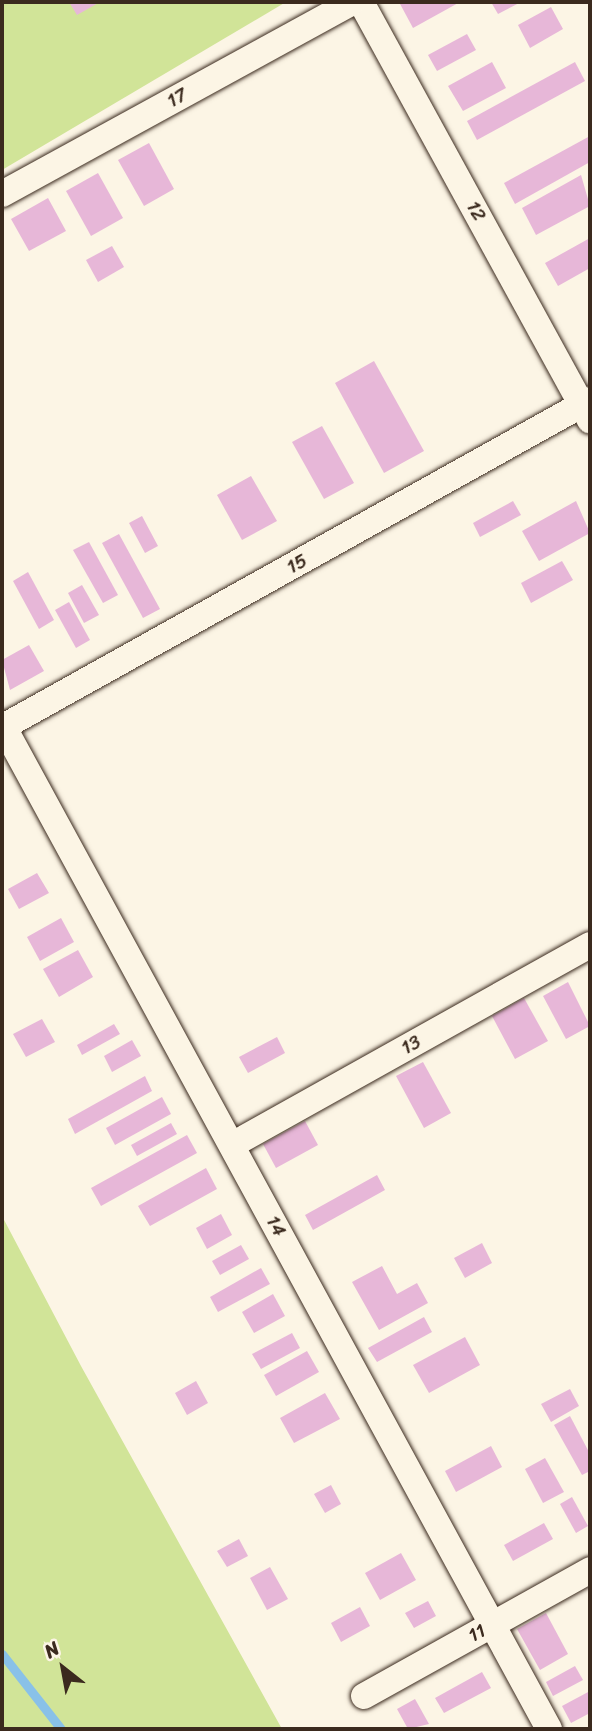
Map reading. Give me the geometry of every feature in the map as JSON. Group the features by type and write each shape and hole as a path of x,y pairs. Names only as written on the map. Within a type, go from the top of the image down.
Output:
{"street":[{"name":"17","path":"2,194 352,2"},
{"name":"12","path":"361,2 588,408"},
{"name":"15","path":"3,726 588,408"},
{"name":"14","path":"3,726 549,1729"},
{"name":"13","path":"232,1145 590,945"},
{"name":"11","path":"364,1696 590,1570"}],"green space":[{"path":"2,2 286,2 2,170"},
{"path":"2,1216 81,1366 282,1729 2,1729"}],"building":[{"path":"69,2 100,2 77,15"},
{"path":"399,2 460,2 413,28"},
{"path":"491,2 521,2 498,14"},
{"path":"551,7 563,29 530,48 518,25"},
{"path":"467,34 476,50 437,71 428,55"},
{"path":"492,62 506,88 463,111 448,86"},
{"path":"575,62 585,81 477,140 467,121"},
{"path":"590,136 590,162 515,204 504,183"},
{"path":"149,143 174,189 144,206 118,160"},
{"path":"98,173 123,218 91,236 66,191"},
{"path":"581,175 590,206 536,235 522,208"},
{"path":"48,198 66,231 29,251 11,219"},
{"path":"590,238 590,268 558,286 545,263"},
{"path":"112,246 124,267 98,282 86,260"},
{"path":"374,361 424,451 384,473 335,383"},
{"path":"322,426 354,483 324,499 292,442"},
{"path":"251,476 277,521 242,540 217,495"},
{"path":"513,501 521,515 480,537 473,523"},
{"path":"576,501 590,533 539,561 522,531"},
{"path":"142,516 158,546 145,553 129,523"},
{"path":"119,534 160,609 143,618 102,543"},
{"path":"89,542 118,595 103,603 73,550"},
{"path":"562,561 573,580 531,603 521,583"},
{"path":"28,572 54,620 39,629 13,581"},
{"path":"82,585 99,615 84,623 68,593"},
{"path":"69,602 90,640 76,648 55,610"},
{"path":"29,645 44,671 10,690 2,660"},
{"path":"37,873 49,893 19,909 8,889"},
{"path":"61,918 74,942 40,961 27,937"},
{"path":"78,950 93,977 59,997 43,969"},
{"path":"568,982 590,1026 566,1039 543,996"},
{"path":"524,998 548,1041 515,1059 492,1016"},
{"path":"42,1019 55,1042 26,1057 13,1034"},
{"path":"114,1024 120,1034 82,1055 77,1045"},
{"path":"277,1037 285,1053 248,1073 239,1057"},
{"path":"132,1040 141,1056 112,1072 104,1056"},
{"path":"423,1062 451,1113 424,1128 396,1076"},
{"path":"145,1076 152,1091 75,1134 68,1119"},
{"path":"162,1097 171,1114 115,1145 106,1128"},
{"path":"305,1121 318,1145 276,1168 263,1144"},
{"path":"171,1123 177,1134 137,1156 131,1145"},
{"path":"187,1135 197,1153 101,1206 91,1188"},
{"path":"206,1168 217,1189 150,1226 138,1206"},
{"path":"377,1175 385,1190 313,1230 305,1215"},
{"path":"221,1214 232,1235 207,1249 196,1228"},
{"path":"482,1243 492,1263 465,1278 454,1258"},
{"path":"241,1245 249,1259 220,1275 212,1261"},
{"path":"382,1266 397,1294 417,1283 428,1303 379,1330 352,1282"},
{"path":"261,1268 270,1284 218,1312 210,1297"},
{"path":"273,1294 285,1316 254,1333 242,1312"},
{"path":"424,1317 432,1332 377,1362 368,1348"},
{"path":"292,1333 300,1348 261,1369 252,1354"},
{"path":"465,1337 480,1365 429,1393 413,1365"},
{"path":"307,1351 319,1372 276,1396 264,1375"},
{"path":"196,1381 208,1403 187,1415 175,1393"},
{"path":"570,1389 579,1406 551,1422 541,1404"},
{"path":"325,1393 340,1419 294,1443 280,1418"},
{"path":"570,1416 590,1454 590,1471 582,1475 554,1425"},
{"path":"491,1446 502,1467 456,1492 445,1471"},
{"path":"545,1458 564,1492 543,1503 525,1469"},
{"path":"331,1485 341,1504 325,1513 314,1494"},
{"path":"572,1497 588,1526 576,1533 560,1504"},
{"path":"544,1523 553,1539 513,1561 504,1545"},
{"path":"239,1539 248,1556 227,1567 217,1551"},
{"path":"401,1553 416,1580 380,1600 365,1573"},
{"path":"270,1567 288,1599 267,1610 250,1578"},
{"path":"428,1601 436,1616 414,1628 405,1613"},
{"path":"360,1607 370,1626 341,1642 331,1623"},
{"path":"546,1613 568,1654 540,1670 517,1629"},
{"path":"575,1666 583,1680 553,1696 546,1682"},
{"path":"482,1672 491,1688 444,1713 435,1698"},
{"path":"590,1691 590,1713 571,1723 562,1706"},
{"path":"415,1699 429,1724 408,1729 397,1709"}],"waterway":[{"path":"2,1654 61,1729"}]}
